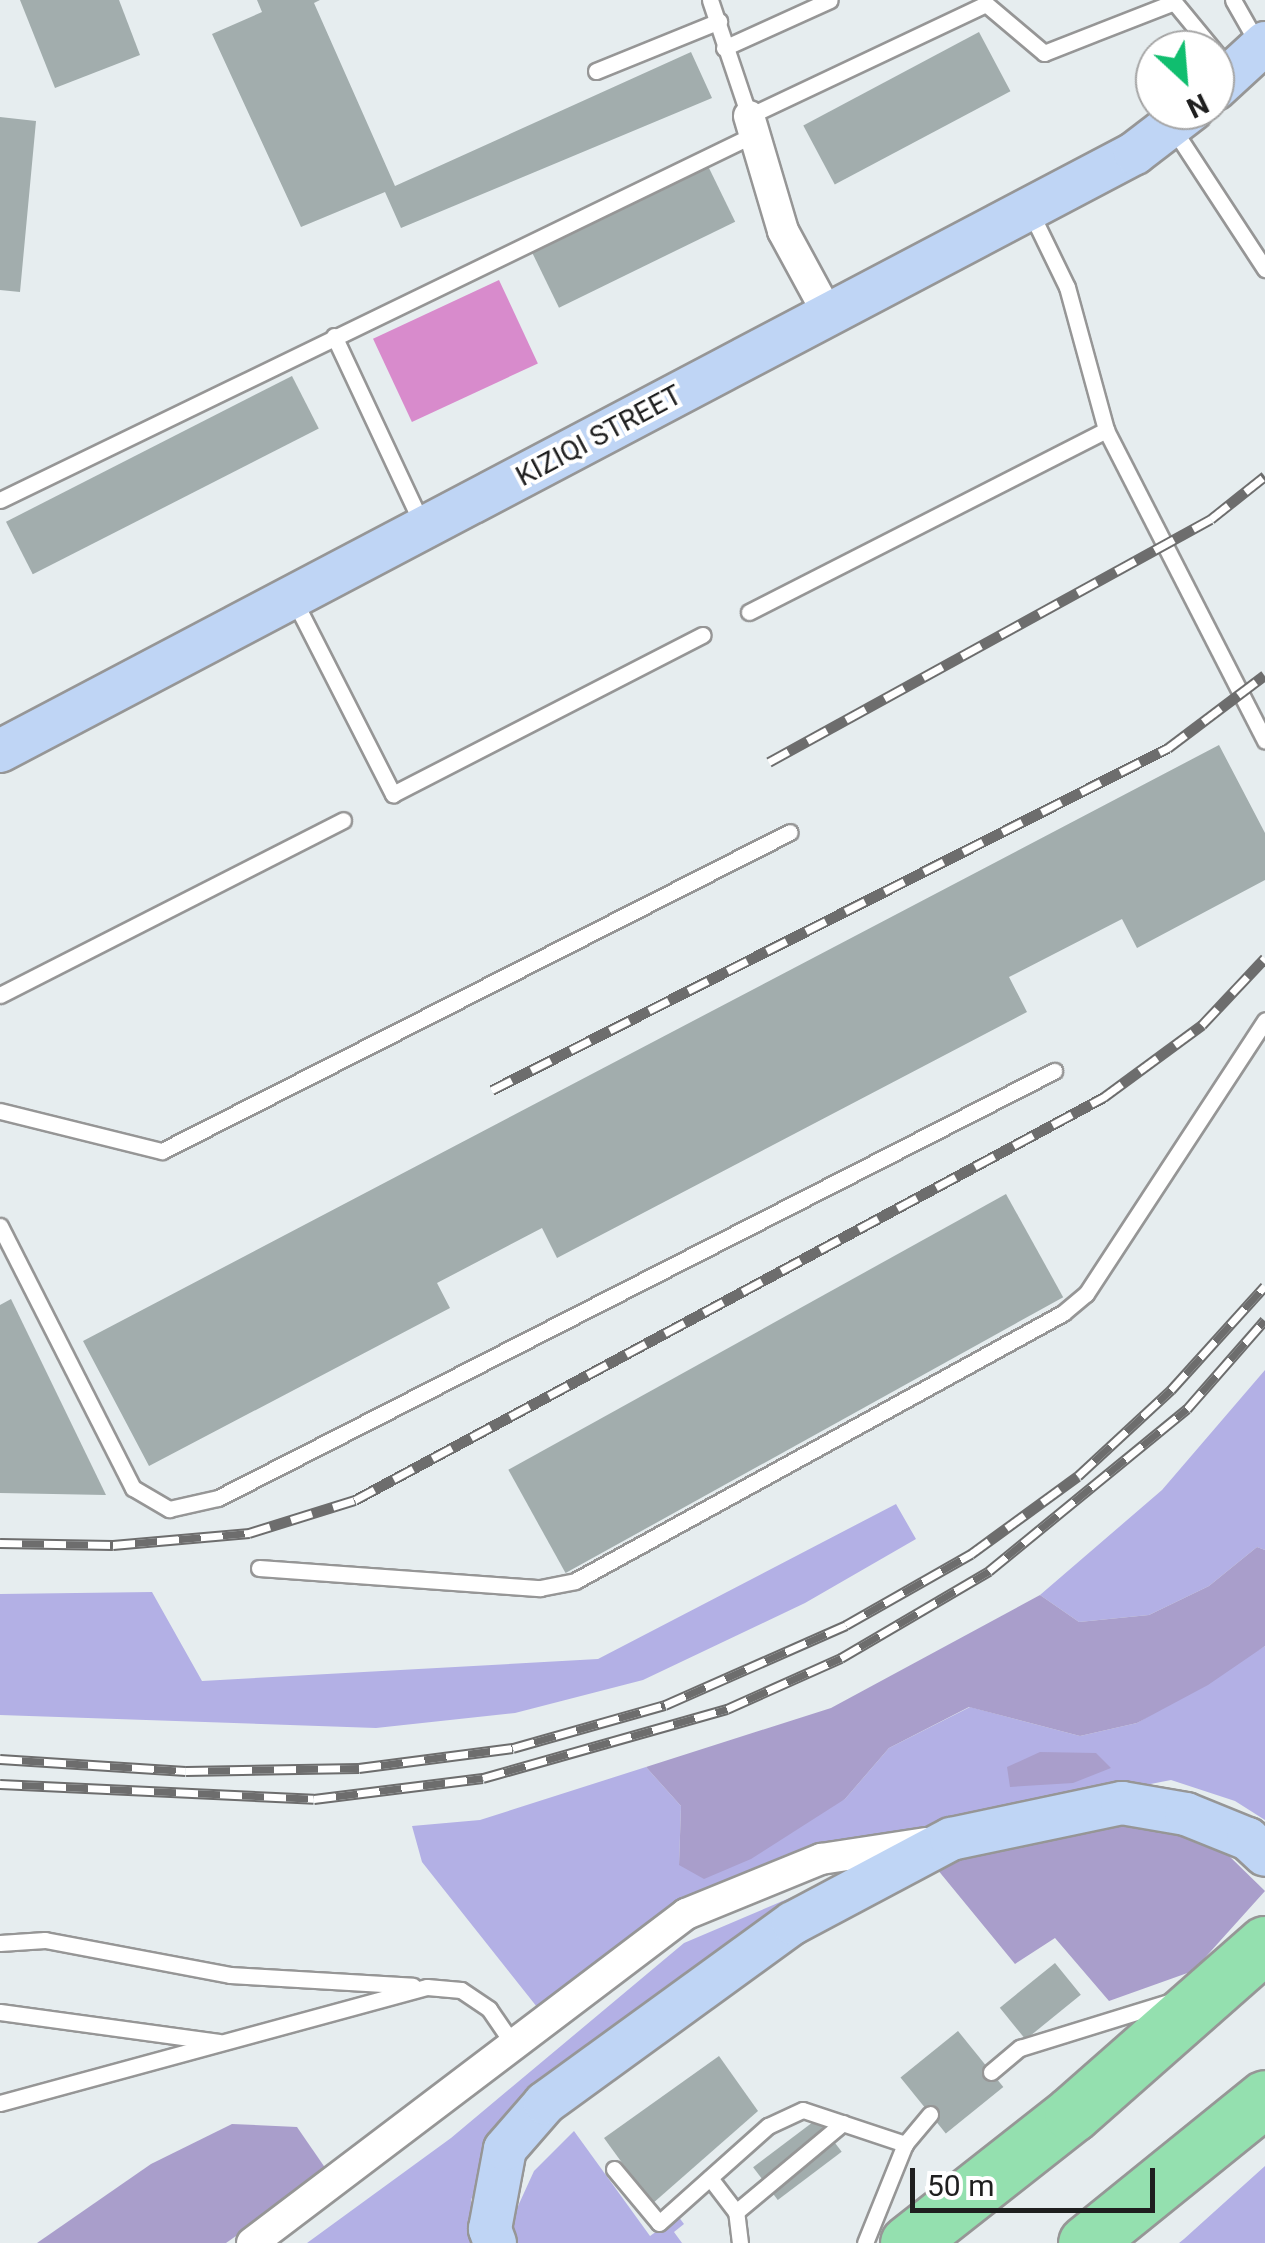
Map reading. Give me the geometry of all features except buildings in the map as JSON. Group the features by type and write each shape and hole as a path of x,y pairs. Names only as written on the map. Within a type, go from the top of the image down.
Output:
{"highway":[{"path":"908,2243 1220,1986 1265,1944"},
{"path":"1086,2243 1265,2098"}],"street":[{"path":"750,126 783,231 828,314"},
{"name":"KIZIQI STREET","path":"0,751 1029,209 1162,130"},
{"path":"252,2243 516,2049 686,1914 732,1891 822,1860 1122,1803 1186,1814 1248,1840 1265,1855"},
{"path":"495,2243 490,2229 506,2149 545,2103 792,1923 951,1838"}],"lane":[{"path":"710,0 750,126"},
{"path":"724,48 830,0"},
{"path":"1232,0 1243,63"},
{"path":"0,500 334,336 986,4 1028,47 1044,53 1174,2 1243,63"},
{"path":"596,71 718,21"},
{"path":"1189,130 1265,269"},
{"path":"1029,209 1067,287 1106,430 1265,741"},
{"path":"334,336 424,530"},
{"path":"750,612 1106,430"},
{"path":"293,598 393,794 704,636"},
{"path":"0,995 343,820"},
{"path":"0,1111 162,1151 790,832"},
{"path":"259,1568 540,1588 593,1572 1063,1313 1086,1294 1265,1020"},
{"path":"0,1226 134,1488 169,1509 218,1498 1054,1070"},
{"path":"0,1942 45,1940 230,1975 461,1990 489,2009 516,2049"},
{"path":"991,2072 1020,2048 1220,1986"},
{"path":"0,2103 427,1987"},
{"path":"0,2012 231,2043"},
{"path":"614,2169 659,2222 768,2126 803,2110 905,2144"},
{"path":"864,2243 905,2144 930,2114"},
{"path":"736,2212 843,2123"},
{"path":"710,2178 736,2212 740,2243"}],"shaded area":[{"path":"499,280 538,363 412,422 373,339"},
{"path":"1265,1370 1265,1550 1257,1547 1209,1586 1149,1615 1079,1622 1040,1595 1162,1490"},
{"path":"896,1504 916,1539 805,1603 643,1680 515,1713 376,1728 0,1715 0,1594 152,1592 202,1681 598,1659"},
{"path":"1257,1547 1265,1550 1265,1646 1208,1685 1137,1723 1080,1736 969,1707 889,1748 845,1799 751,1859 704,1879 679,1865 681,1806 646,1767 831,1708 1040,1595 1079,1622 1149,1615 1209,1586"},
{"path":"1265,1646 1265,1820 1235,1801 1171,1780 786,1855 685,1901 537,2007 422,1862 412,1826 480,1820 646,1767 681,1806 679,1865 845,1799 889,1748 970,1707 1080,1736 1137,1723"},
{"path":"1040,1752 1096,1753 1111,1768 1073,1783 1010,1787 1007,1767"},
{"path":"1122,1815 1225,1852 1265,1891 1193,1971 1109,2001 1055,1938 1015,1964 937,1869 970,1852"},
{"path":"799,1894 803,1903 599,2036 498,2134 471,2200 471,2243 307,2243 451,2138 684,1943"},
{"path":"232,2124 297,2127 328,2172 226,2243 37,2243 151,2164"},
{"path":"574,2131 650,2236 678,2216 684,2224 674,2232 682,2243 515,2243 513,2217 534,2171"},
{"path":"1265,2166 1265,2243 1179,2243 1184,2239"}],"railway":[{"path":"769,762 1211,519 1265,476"},
{"path":"492,1090 1168,748 1265,675"},
{"path":"0,1543 113,1545 249,1533 355,1500 1104,1097 1202,1025 1265,958"},
{"path":"0,1759 186,1771 359,1768 513,1748 665,1705 846,1625 971,1554 1078,1476 1171,1390 1265,1286"},
{"path":"0,1784 314,1799 483,1778 727,1709 841,1658 989,1571 1187,1409 1265,1320"}]}
